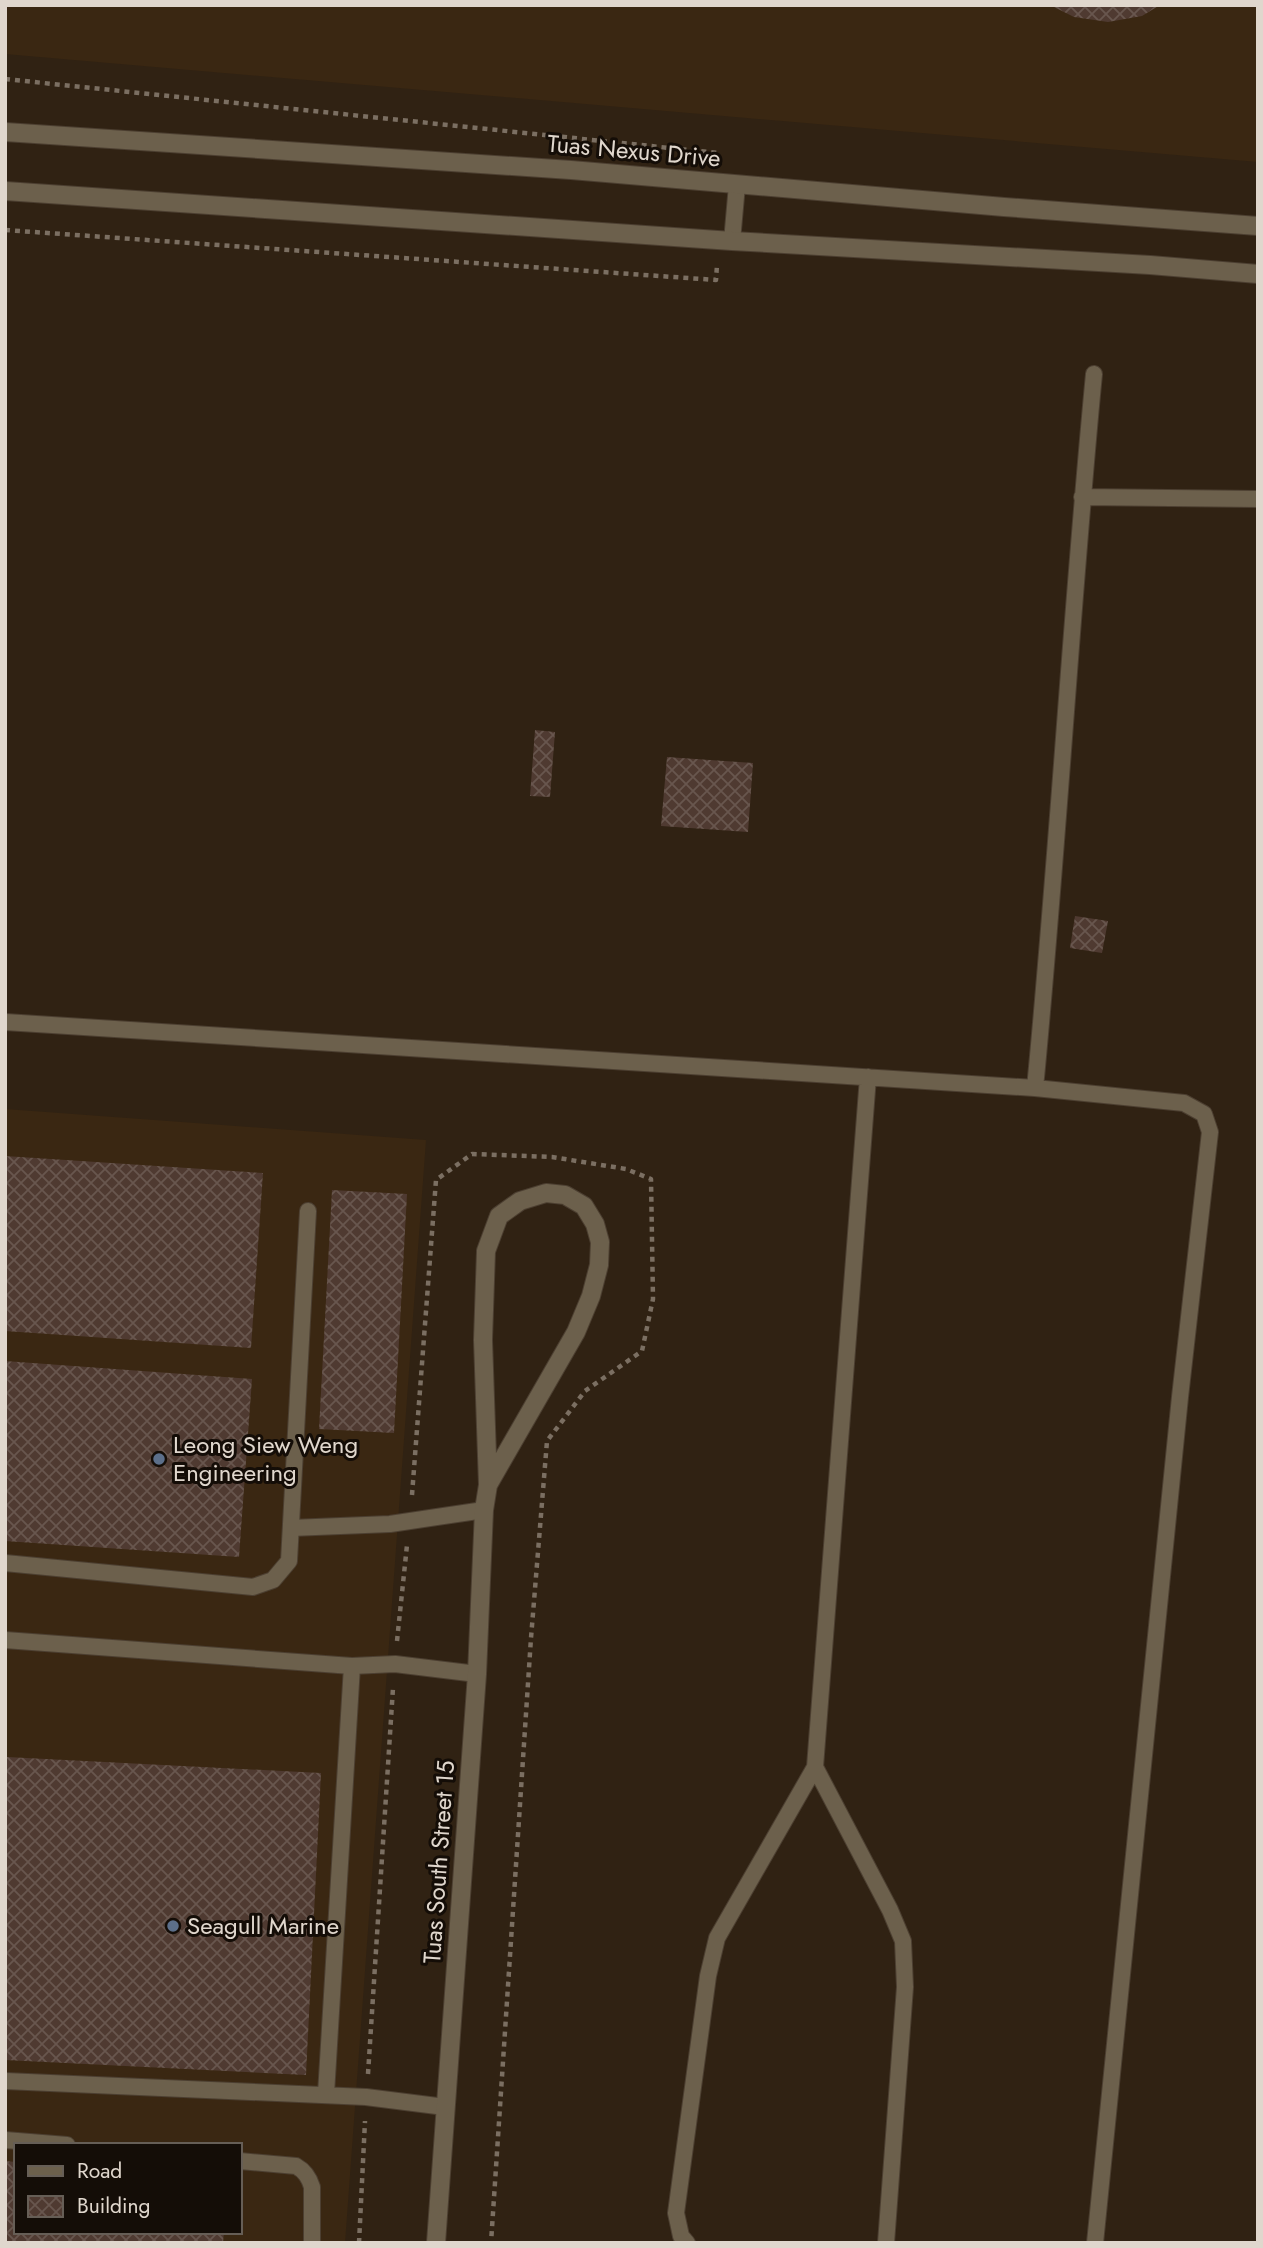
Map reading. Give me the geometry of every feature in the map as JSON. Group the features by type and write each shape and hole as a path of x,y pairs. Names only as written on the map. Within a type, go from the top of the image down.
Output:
{"street":[{"name":"Tuas Nexus Drive","path":"5,132 557,169 1258,226"},
{"path":"5,191 1258,274"},
{"name":"Tuas South Street 15","path":"436,2243 477,1674 484,1510 488,1485 483,1340 486,1251 499,1216 520,1201 546,1193 565,1195 584,1206 595,1224 600,1242 597,1275 576,1332 488,1485"}],"lane":[{"path":"726,240 737,185"},
{"path":"1035,1088 1094,374"},
{"path":"1082,496 1258,499"},
{"path":"5,1022 1035,1088 1184,1103 1204,1114 1210,1132 1180,1397 1095,2243"},
{"path":"687,2243 681,2236 676,2213 708,1976 717,1938 815,1767 868,1077"},
{"path":"5,1563 253,1587 273,1580 289,1561 308,1211"},
{"path":"291,1528 390,1524 484,1510"},
{"path":"5,1640 352,1665 395,1664 477,1674"},
{"path":"326,2094 352,1665"},
{"path":"815,1767 890,1910 903,1941 905,1987 886,2243"},
{"path":"5,2081 326,2094 445,2107"},
{"path":"5,2140 42,2143"},
{"path":"242,2161 296,2166 303,2170 310,2179 312,2188 312,2243"}],"path":[{"path":"5,79 740,155 737,185"},
{"path":"5,230 716,280 726,240"},
{"path":"359,2243 395,1664 410,1521 436,1180 472,1154 552,1157 626,1169 651,1179 653,1299 642,1351 585,1391 547,1441 531,1638 491,2243"}],"shaded area":[{"path":"5,5 1258,5 1258,162 5,54"},
{"path":"5,1109 426,1140 345,2243 5,2243"}],"building":[{"path":"1050,5 1160,5 1142,16 1108,22 1074,17"},
{"path":"535,730 555,732 550,797 530,796"},
{"path":"667,757 753,763 748,832 661,826"},
{"path":"1075,916 1108,921 1102,953 1070,948"},
{"path":"5,1156 263,1173 251,1348 5,1331"},
{"path":"332,1190 407,1194 394,1433 319,1429"},
{"path":"5,1361 252,1379 239,1557 5,1541"},
{"path":"7,1757 321,1773 306,2075 5,2060"},
{"path":"5,2161 14,2162 14,2234 224,2234 223,2243 5,2243"}],"place":[{"name":"Leong Siew Weng Engineering","path":"159,1459"},
{"name":"Seagull Marine","path":"173,1926"}]}
